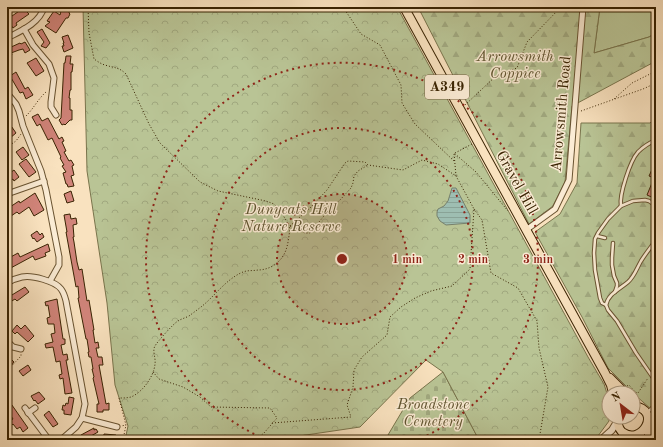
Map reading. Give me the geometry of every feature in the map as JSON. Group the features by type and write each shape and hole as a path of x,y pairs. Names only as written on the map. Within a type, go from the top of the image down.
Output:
{"main road":[{"name":"Gravel Hill","path":"404,7 611,385"},
{"name":"Gravel Hill","path":"605,373 617,385"},
{"path":"641,408 646,413 648,418 649,440"},
{"path":"618,425 624,434 630,438 642,434 648,428 649,423"}],"street":[{"path":"7,38 24,29 38,18 44,7"},
{"name":"Arrowsmith Road","path":"526,230 555,209 569,180 583,7"},
{"path":"24,29 33,45 49,64 54,78 51,107 56,114"},
{"path":"7,93 16,104 19,111 44,181 59,257 59,265 50,282"},
{"path":"7,194 44,181"},
{"path":"7,283 22,277 31,276 58,285 62,290 66,301 85,404 82,418 76,427 61,440"},
{"path":"7,341 13,347 21,349"},
{"path":"35,408 26,410 49,440"},
{"path":"82,418 117,427"},
{"path":"603,438 612,430 615,425"},
{"path":"603,438 619,434 630,438"}],"lane":[{"path":"621,206 620,201 632,163 638,152 649,142 656,140"},
{"path":"656,206 644,200 633,201 621,206 603,226 595,239 594,253 595,270 602,303 606,305 608,310 618,322 636,353 656,382"},
{"path":"597,236 605,238"},
{"path":"606,305 608,299 633,277 642,259 656,240"},
{"path":"613,243 612,265 617,283 615,292"},
{"path":"646,413 656,404"}],"path":[{"path":"88,7 89,33 94,59 105,65 116,67 126,74 149,124 160,143 200,182 218,191 274,204 279,209 289,226 287,248 284,256 277,263 270,267 243,272 222,286 202,306 190,315 176,322 154,346 156,362 150,378 140,392 130,397 119,398 126,425 123,440"},
{"path":"342,7 361,34 380,45 401,85 402,103 415,124 455,161"},
{"path":"460,110 497,75 517,68 527,42 561,7"},
{"path":"614,99 632,83 656,71"},
{"path":"574,113 656,83"},
{"path":"21,119 29,113 40,97 54,86"},
{"path":"7,147 16,141 25,130"},
{"path":"454,153 477,142"},
{"path":"454,153 456,176 474,209 482,220 491,273 518,288 537,321 539,348 548,387 539,440"},
{"path":"454,153 476,172 511,215"},
{"path":"289,226 310,208 327,190 348,161 365,162 368,165 403,170 422,160 438,164 456,176"},
{"path":"289,226 305,233 310,233 350,188 353,183 354,176 368,165"},
{"path":"272,423 351,417 347,405 353,387 354,370 362,357 378,345 387,335 390,317 401,307 415,298 431,291 452,286 470,270 474,209"},
{"path":"7,371 21,356 21,349"},
{"path":"641,388 656,361"},
{"path":"153,372 159,379 183,388 200,397 211,407 270,408 276,418 264,433 255,440"},
{"path":"117,427 126,425"},
{"path":"603,438 630,438"}],"green space":[{"name":"Dunyeats Hill Nature Reserve","path":"83,7 397,7 604,384 601,385 601,425 606,425 595,440 479,440 443,372 426,360 360,427 278,440 125,440 128,426 115,385 107,303 87,171"},
{"name":"Arrowsmith Coppice","path":"418,7 600,7 594,53 649,37 656,33 656,61 572,106 565,182 553,206 529,224"},
{"path":"600,7 656,7 656,33 649,37 594,53"},
{"path":"656,118 656,438 651,409 641,400 641,385 625,385 608,368 582,317 535,232 560,214 577,183 581,123 650,123"},
{"name":"Broadstone Cemetery","path":"443,372 479,440 385,440 410,398"}],"shaded area":[{"path":"452,188 456,188 470,215 470,223 446,225 440,221 437,216 438,209 444,206 448,201"}],"building":[{"path":"25,7 34,7 27,12 29,14 16,23 17,25 13,28 9,22 7,24 7,17 12,16"},
{"path":"62,7 70,7 70,14 56,33 45,26 50,22 47,21 54,11 60,15"},
{"path":"42,29 50,43 46,48 41,46 44,42 37,32"},
{"path":"68,35 73,48 64,52 62,37"},
{"path":"25,42 30,50 25,53 23,49 19,50 11,53 12,55 7,58 7,45 9,48"},
{"path":"66,56 71,56 70,64 73,64 69,98 70,110 72,110 72,120 65,125 62,125 59,120 61,118 64,63"},
{"path":"36,58 44,71 36,76 27,63"},
{"path":"16,72 25,89 28,87 33,95 26,99 23,92 20,93 10,76"},
{"path":"38,114 42,121 48,118 59,139 62,137 64,141 62,142 66,151 64,152 69,161 71,160 74,165 72,166 74,175 71,176 74,186 68,187 66,184 63,173 66,172 62,166 64,165 52,138 48,140 40,124 37,126 32,117"},
{"path":"7,120 16,133 10,138 7,134"},
{"path":"23,147 29,155 22,160 16,152"},
{"path":"26,159 36,172 29,177 19,164"},
{"path":"656,161 656,199 647,195 654,178 649,176"},
{"path":"14,170 19,177 14,181 13,179 7,183 7,175"},
{"path":"71,191 74,201 67,203 64,194"},
{"path":"35,193 44,210 34,216 29,207 19,214 17,212 11,216 10,214 7,216 7,209 19,201 20,203"},
{"path":"70,214 71,219 76,218 77,224 73,225 73,237 77,262 79,270 82,269 87,301 89,300 95,343 98,342 99,348 96,348 98,357 102,357 103,365 99,365 106,404 109,403 109,410 103,410 103,412 97,412 97,404 99,404 93,378 91,357 89,357 88,352 87,339 78,298 78,286 76,287 66,232 64,215"},
{"path":"37,231 40,235 42,233 44,237 37,242 31,235"},
{"path":"48,244 50,251 45,253 46,256 35,260 33,256 7,270 7,259 18,253 20,257"},
{"path":"25,287 29,292 17,301 15,299 7,304 7,298"},
{"path":"57,299 63,339 65,339 65,344 61,345 63,355 67,354 68,360 66,360 72,393 65,394 63,378 60,379 59,375 62,374 60,361 56,362 53,347 46,348 45,344 53,342 51,334 55,333 54,324 48,324 47,318 50,317 48,305 46,306 45,302"},
{"path":"17,325 21,329 25,325 34,336 28,342 17,332 15,334 12,331"},
{"path":"7,355 14,362 10,367 7,365"},
{"path":"28,365 31,370 23,376 19,371"},
{"path":"39,392 45,399 38,404 31,396"},
{"path":"69,397 74,398 71,415 64,414 64,410 62,410 63,405 65,406 66,403 68,404"},
{"path":"7,398 28,428 23,432 20,427 17,429 13,424 11,426 8,422 13,419 7,410"},
{"path":"49,411 58,424 53,427 44,415"},
{"path":"94,428 94,430 96,429 98,432 84,440 81,435"},
{"path":"104,434 116,435 116,440 103,440"}]}
